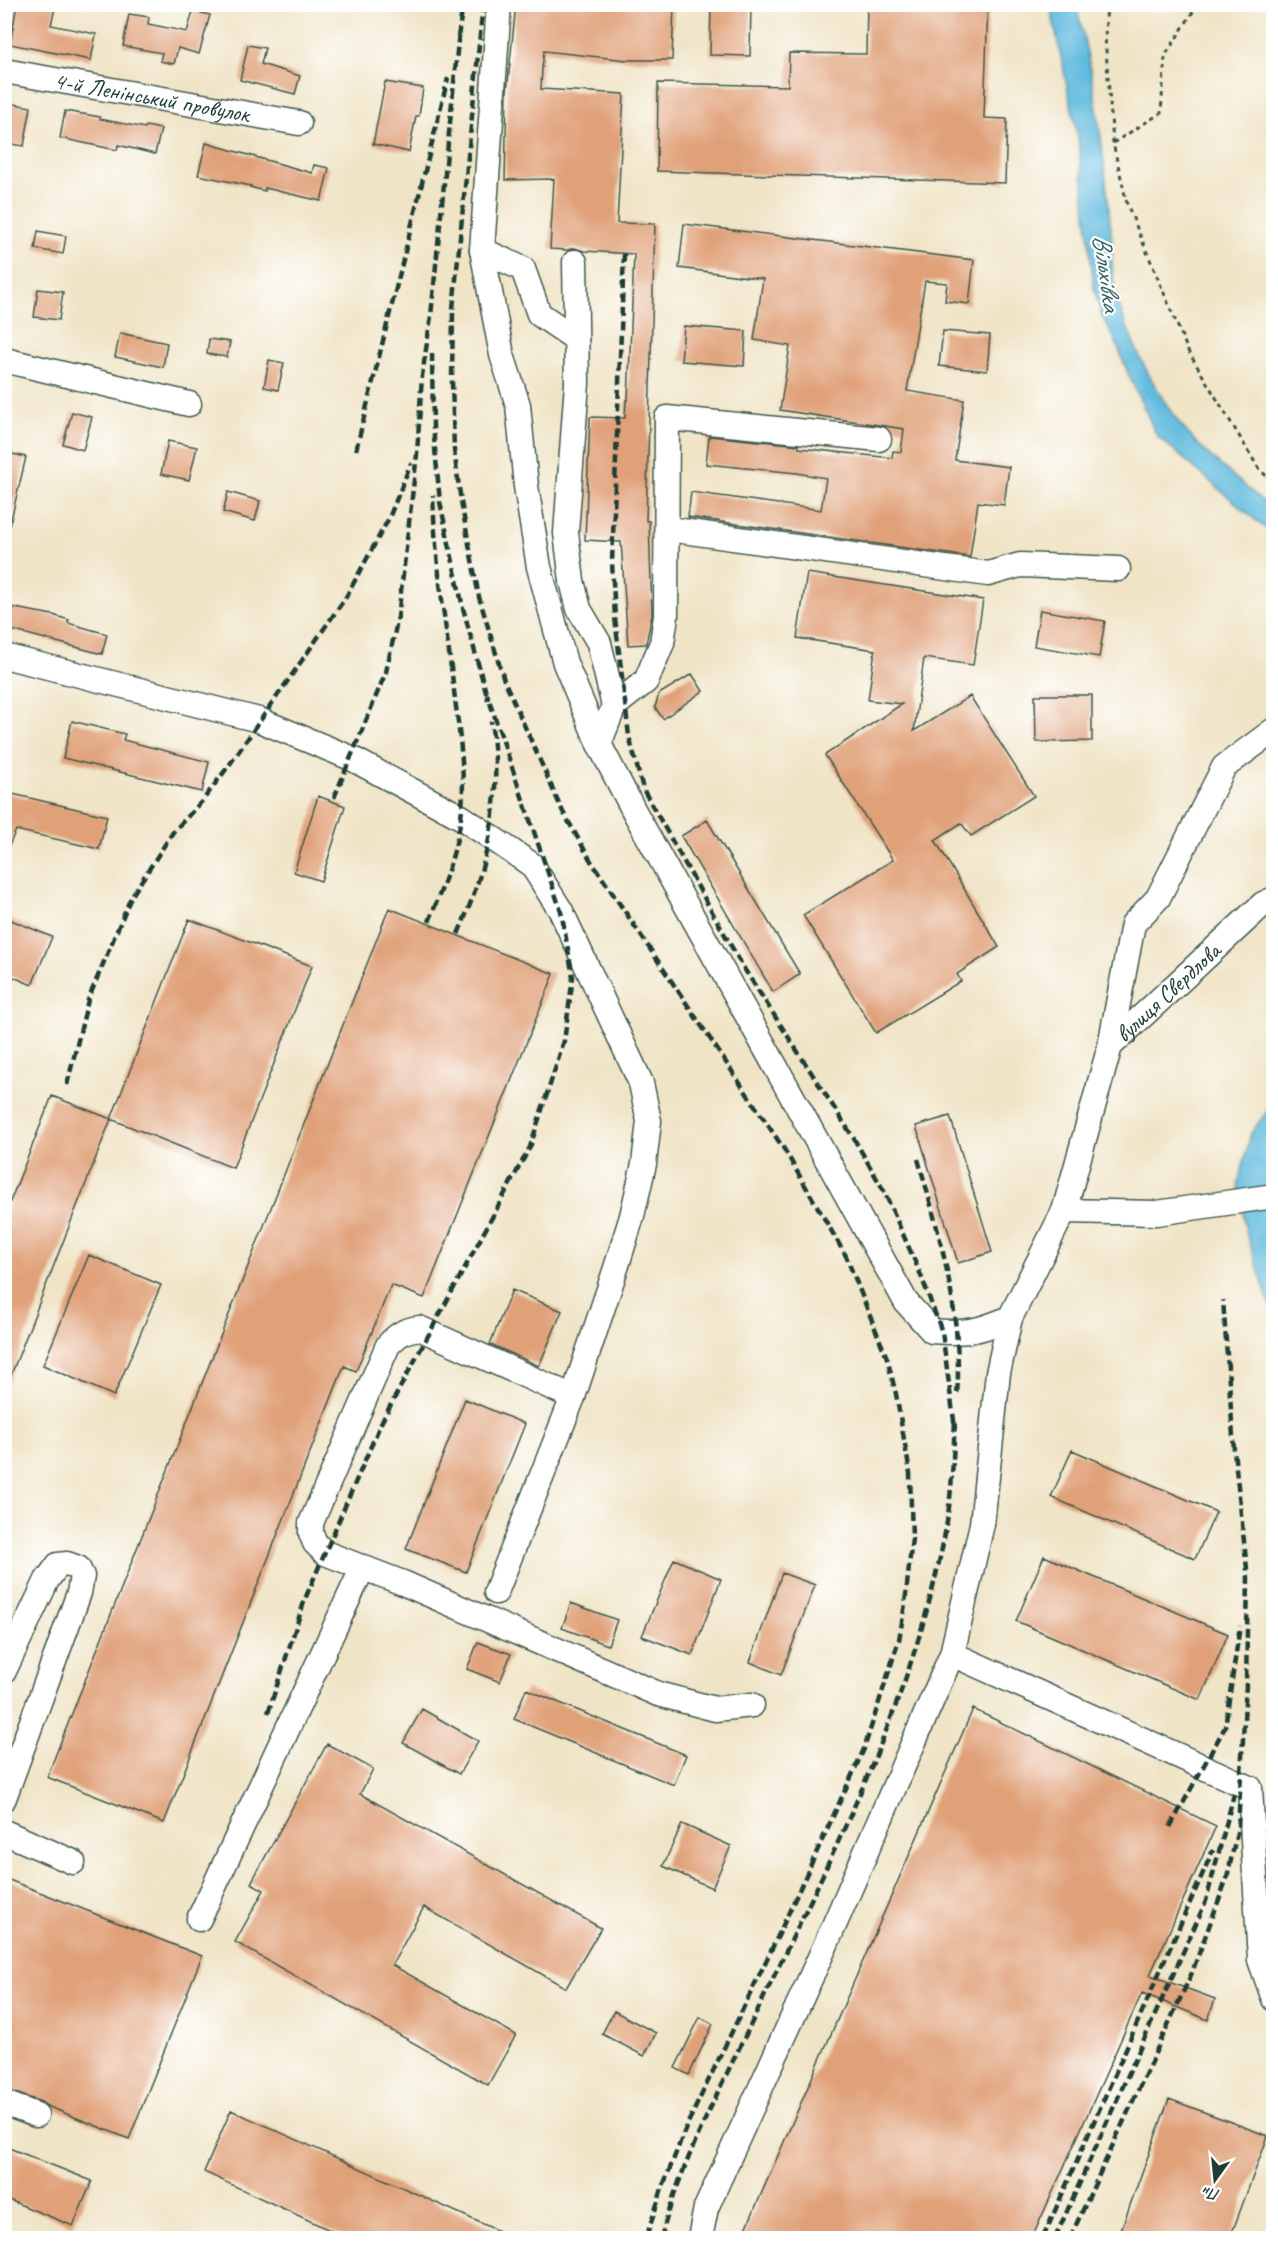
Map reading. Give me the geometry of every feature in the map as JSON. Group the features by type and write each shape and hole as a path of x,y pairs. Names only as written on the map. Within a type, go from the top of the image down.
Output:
{"street":[{"path":"499,4 482,250 502,356 518,405 526,486 539,567 565,663 599,744 640,821 906,1302 932,1331 955,1333 981,1330 1010,1318"},
{"name":"4-й Ленінський провулок","path":"4,71 299,123"},
{"path":"482,250 523,269 539,314 576,339"},
{"path":"575,262 576,406 566,534 572,581 579,609 599,643 614,706"},
{"path":"4,360 189,404"},
{"path":"599,744 614,706 646,681 662,643 666,616 668,529 667,418 879,439"},
{"path":"668,529 988,574 1020,565 1118,569"},
{"path":"4,656 259,720 351,758 461,818 532,865 561,911 641,1083 649,1121 644,1164 632,1216 573,1397 496,1592"},
{"path":"1133,924 1158,898 1224,767 1274,730"},
{"path":"1110,1046 1133,924 1147,887"},
{"name":"вулиця Свердлова","path":"700,2238 706,2208 826,1944 952,1654 982,1524 998,1374 1010,1318 1064,1211 1110,1046 1263,904 1274,899"},
{"path":"1064,1211 1157,1213 1274,1196"},
{"path":"573,1397 419,1328 397,1335 388,1345 311,1523 311,1533 315,1543 325,1553 363,1567 658,1694 715,1709 752,1705"},
{"path":"4,1671 47,1580 58,1565 67,1564 78,1568 82,1576 79,1593 4,1798"},
{"path":"199,1919 363,1567"},
{"path":"952,1654 1250,1788 1260,1960 1274,1999"},
{"path":"4,1833 73,1862"},
{"path":"4,2103 36,2115"}],"path":[{"path":"1107,4 1105,37 1113,143 1127,204 1188,351 1259,470 1274,483"},
{"path":"1113,143 1161,113 1165,56 1198,4"}],"water":[{"name":"Вільхівка","path":"1050,5 1076,5 1083,32 1098,116 1105,173 1114,285 1132,340 1155,386 1182,427 1207,453 1273,511 1273,535 1157,436 1115,340 1102,317 1094,289 1078,138"},
{"path":"1273,1103 1273,1146 1270,1172 1274,1176 1273,1315 1246,1232 1238,1185 1251,1133"}],"building":[{"path":"17,4 56,4 51,25 96,34 91,60 10,44"},
{"path":"516,4 674,4 672,60 627,60 544,51 541,89 624,94 617,223 655,224 646,521 649,521 652,615 646,644 628,645 621,542 585,540 590,417 625,418 626,400 628,400 634,254 584,251 575,248 550,249 554,179 505,180 507,92"},
{"path":"711,4 751,4 750,56 710,55"},
{"path":"867,4 988,4 984,118 1007,119 1005,183 657,171 658,83 788,86 789,53 866,54"},
{"path":"193,11 210,15 199,54 178,48 174,64 160,61 162,53 123,46 129,14 149,17 148,24 187,32"},
{"path":"248,45 265,48 261,64 300,76 295,94 240,80"},
{"path":"385,82 423,88 419,116 416,116 409,152 373,144"},
{"path":"4,102 31,107 24,146 4,143"},
{"path":"65,111 145,128 146,126 161,129 155,154 118,145 117,150 60,138"},
{"path":"206,143 312,173 314,165 329,168 321,201 198,175"},
{"path":"684,224 974,260 969,304 945,301 947,283 925,281 907,391 964,400 955,460 1009,467 1004,505 978,502 970,557 688,517 691,492 821,510 826,478 706,464 709,436 799,445 799,448 892,458 893,451 901,452 904,429 780,410 790,346 754,340 763,279 679,268"},
{"path":"38,231 66,236 63,254 35,249"},
{"path":"38,289 63,292 59,320 34,317"},
{"path":"684,326 746,331 744,366 681,361"},
{"path":"943,331 990,335 987,371 939,366"},
{"path":"120,333 167,343 163,367 115,357"},
{"path":"209,339 230,342 227,357 207,354"},
{"path":"269,360 284,363 278,390 264,387"},
{"path":"72,412 92,417 83,450 63,444"},
{"path":"168,441 197,447 189,480 161,474"},
{"path":"4,452 26,457 10,524 4,524"},
{"path":"228,492 260,501 255,521 223,512"},
{"path":"807,573 983,600 973,665 924,658 914,731 970,696 1034,796 971,836 961,823 935,840 999,947 957,974 961,981 876,1033 803,915 893,860 825,755 902,704 868,700 875,650 797,638"},
{"path":"4,606 53,615 69,620 68,623 107,634 102,654 4,628"},
{"path":"1040,610 1105,621 1099,657 1034,646"},
{"path":"692,674 703,691 663,719 655,707 659,694"},
{"path":"1035,695 1092,695 1092,741 1036,742"},
{"path":"72,721 125,734 123,740 209,762 202,792 63,758"},
{"path":"4,792 107,816 99,849 16,830 4,857"},
{"path":"318,796 345,806 321,881 294,872"},
{"path":"707,820 800,974 773,992 681,836"},
{"path":"389,908 554,974 424,1298 391,1285 356,1371 344,1366 164,1823 47,1777"},
{"path":"4,917 52,937 32,985 4,973"},
{"path":"189,919 312,966 233,1168 111,1119"},
{"path":"52,1096 111,1119 6,1388 4,1217"},
{"path":"950,1116 992,1252 958,1263 916,1126"},
{"path":"89,1255 161,1285 114,1396 43,1365"},
{"path":"512,1290 562,1311 539,1366 490,1344"},
{"path":"465,1399 525,1424 466,1572 406,1549"},
{"path":"1072,1450 1216,1512 1195,1559 1051,1497"},
{"path":"1044,1556 1228,1634 1200,1700 1016,1621"},
{"path":"674,1559 721,1579 692,1655 642,1636"},
{"path":"782,1573 815,1585 781,1675 750,1662"},
{"path":"571,1603 617,1620 608,1645 562,1628"},
{"path":"478,1642 511,1654 500,1682 467,1669"},
{"path":"526,1689 686,1755 674,1785 514,1719"},
{"path":"422,1709 478,1741 459,1774 403,1743"},
{"path":"973,1709 1216,1826 1150,1975 1215,1999 1208,2020 1142,1993 1032,2238 742,2238"},
{"path":"327,1744 373,1769 360,1794 601,1928 566,1988 424,1907 392,1965 516,2035 488,2085 235,1942 264,1890 251,1883"},
{"path":"682,1824 731,1846 712,1888 663,1866"},
{"path":"4,1878 202,1956 129,2139 4,2089"},
{"path":"614,2011 656,2033 644,2056 602,2034"},
{"path":"700,2017 713,2024 689,2075 675,2068"},
{"path":"1169,2099 1268,2136 1230,2238 1118,2238"},
{"path":"231,2110 514,2238 347,2238 204,2172"},
{"path":"4,2146 92,2181 73,2226 4,2198"}],"railway":[{"path":"458,37 463,4"},
{"path":"483,4 453,309 452,380 454,450 461,502 479,597 504,680 563,812 591,861 784,1149 846,1256 887,1358 910,1473 912,1538 905,1604 899,1640 864,1749 778,1936 687,2125 646,2238"},
{"path":"334,798 386,672 398,617 417,454 422,376 431,316 459,31"},
{"path":"356,450 448,78"},
{"path":"624,254 612,562 615,618 629,736 643,789 743,967 853,1137 884,1191 920,1273 942,1332 955,1428"},
{"path":"432,353 433,427 440,502 463,608 488,700"},
{"path":"67,1085 88,1000 131,897 173,832 203,800 230,764 346,597 389,518 411,463"},
{"path":"429,922 456,844 463,788 460,743 439,572 433,495"},
{"path":"268,1713 305,1599 381,1423 530,1147 564,1041 573,977 561,911 487,694"},
{"path":"458,934 478,881 491,830 495,777 491,721"},
{"path":"918,1159 942,1246 953,1306 957,1336 957,1396"},
{"path":"1070,2238 1191,1975 1227,1878 1238,1828 1246,1684 1248,1578 1234,1450 1223,1300"},
{"path":"661,2238 693,2146 845,1828 870,1770 914,1654 945,1533 951,1491 955,1420"},
{"path":"1170,1827 1225,1727 1240,1626"},
{"path":"1055,2238 1206,1901 1234,1794"},
{"path":"1043,2238 1213,1850"}]}
